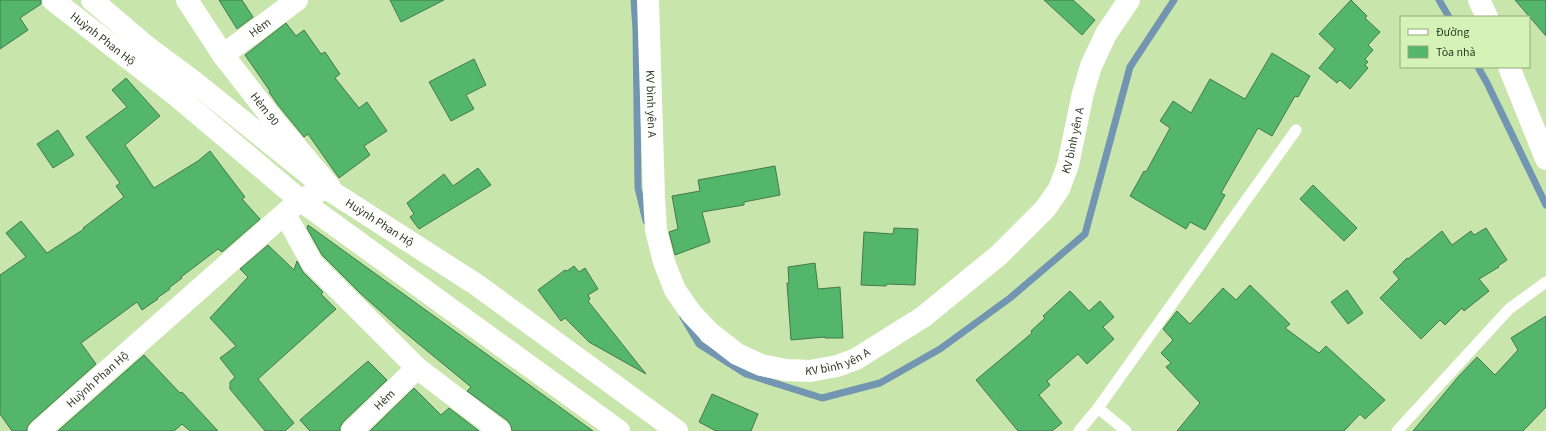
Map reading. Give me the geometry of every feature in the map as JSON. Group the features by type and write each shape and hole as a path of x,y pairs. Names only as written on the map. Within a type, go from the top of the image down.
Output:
{"street":[{"name":"Huỳnh Phan Hộ","path":"53,0 177,96 293,207 619,431"},
{"name":"Huỳnh Phan Hộ","path":"92,0 146,46 193,81 326,188 477,285 677,431"},
{"name":"Hẻm 90","path":"187,0 223,55 272,118 330,187 326,188"},
{"name":"Hẻm","path":"223,55 297,0"},
{"name":"KV bình yên A","path":"648,0 656,230 664,262 675,290 690,314 710,333 738,354 761,365 786,370 810,370 837,366 856,359 923,317 999,255 1045,209 1059,189 1068,165 1083,93 1091,66 1106,34 1129,0"},
{"path":"1479,0 1487,16"},
{"path":"1509,68 1546,159"},
{"path":"326,188 293,207 312,263 417,368 500,431"},
{"name":"Huỳnh Phan Hộ","path":"39,431 293,207"},
{"name":"Hẻm","path":"352,431 417,368"}],"lane":[{"path":"1079,431 1098,408 1296,130"},
{"path":"1397,431 1509,309 1546,282"},
{"path":"1098,408 1126,431"}],"building":[{"path":"0,0 41,0 41,4 20,18 28,30 0,49"},
{"path":"219,0 242,0 253,17 237,29"},
{"path":"390,0 444,0 401,22"},
{"path":"1044,0 1073,0 1095,20 1082,35"},
{"path":"1351,0 1367,16 1365,18 1380,32 1368,45 1373,50 1365,59 1368,62 1365,65 1368,68 1350,89 1340,80 1337,83 1319,68 1335,49 1319,34"},
{"path":"1515,0 1546,0 1546,36 1530,16"},
{"path":"286,23 296,36 304,30 321,54 325,52 340,74 335,78 359,108 367,102 387,131 364,146 370,155 339,178 308,134 304,137 278,105 245,55"},
{"path":"1272,53 1310,76 1298,97 1295,96 1272,136 1258,128 1221,193 1225,195 1205,230 1190,222 1186,229 1130,196 1144,171 1146,172 1170,128 1160,121 1173,101 1191,113 1210,79 1245,99"},
{"path":"474,59 486,85 466,95 474,109 451,121 429,82"},
{"path":"126,78 160,116 125,145 154,188 198,161 210,151 245,197 242,199 260,219 222,252 218,249 181,277 182,278 169,288 170,289 157,298 158,299 142,310 137,302 81,343 96,364 31,422 27,427 27,431 12,431 0,414 0,275 26,257 6,233 21,221 47,253 84,229 83,228 124,197 116,186 120,183 86,137 127,107 112,90"},
{"path":"58,130 74,155 53,168 37,144"},
{"path":"775,166 780,195 744,202 744,205 702,212 710,242 675,255 669,232 678,229 672,196 700,191 698,180"},
{"path":"478,168 491,185 419,229 410,217 414,214 407,203 444,174 453,186"},
{"path":"1313,185 1357,228 1344,241 1300,199"},
{"path":"308,225 593,431 512,431 508,421 467,391 471,387 397,326 361,294 322,255 307,228"},
{"path":"894,228 918,229 915,285 861,285 864,232 893,234"},
{"path":"1486,228 1507,260 1498,266 1499,267 1479,279 1489,291 1464,311 1462,308 1445,325 1440,320 1421,339 1380,298 1399,279 1393,272 1407,258 1408,259 1442,231 1452,245 1471,231 1474,235"},
{"path":"268,245 294,270 297,261 303,272 323,292 321,294 336,309 258,379 294,423 285,431 265,431 230,389 230,382 235,377 220,358 236,346 210,318 248,277 240,269"},
{"path":"815,263 818,289 840,287 843,338 825,337 791,340 787,283 789,283 788,267"},
{"path":"574,266 579,272 585,268 598,289 588,295 590,299 588,301 646,374 589,342 565,318 561,321 538,290 565,270 567,271"},
{"path":"1250,285 1290,324 1285,328 1319,353 1326,346 1385,400 1365,419 1360,414 1344,431 1177,431 1200,403 1166,367 1171,363 1161,353 1173,340 1163,329 1177,311 1190,324 1223,288 1236,300"},
{"path":"1347,290 1363,313 1348,324 1331,302"},
{"path":"1070,291 1089,311 1100,301 1114,317 1103,327 1114,339 1087,364 1078,354 1047,381 1050,385 1039,395 1062,423 1052,431 1018,431 976,380 1032,333 1031,331 1045,318 1043,316"},
{"path":"1546,316 1546,407 1523,431 1413,431 1458,377 1477,357 1495,375 1518,350 1511,338"},
{"path":"144,355 180,393 182,392 218,431 190,431 182,424 174,431 58,431"},
{"path":"368,361 387,380 343,422 340,427 340,431 310,431 300,420"},
{"path":"414,388 441,415 449,408 479,431 370,431"},
{"path":"712,394 758,414 751,431 716,431 699,422"}],"waterway":[{"path":"634,0 636,30 638,188 646,221"},
{"path":"683,317 699,344 746,374 822,398 880,383 940,349 1010,298 1085,234 1130,67 1174,0"},
{"path":"1439,0 1448,16"},
{"path":"1479,68 1546,205"}]}
